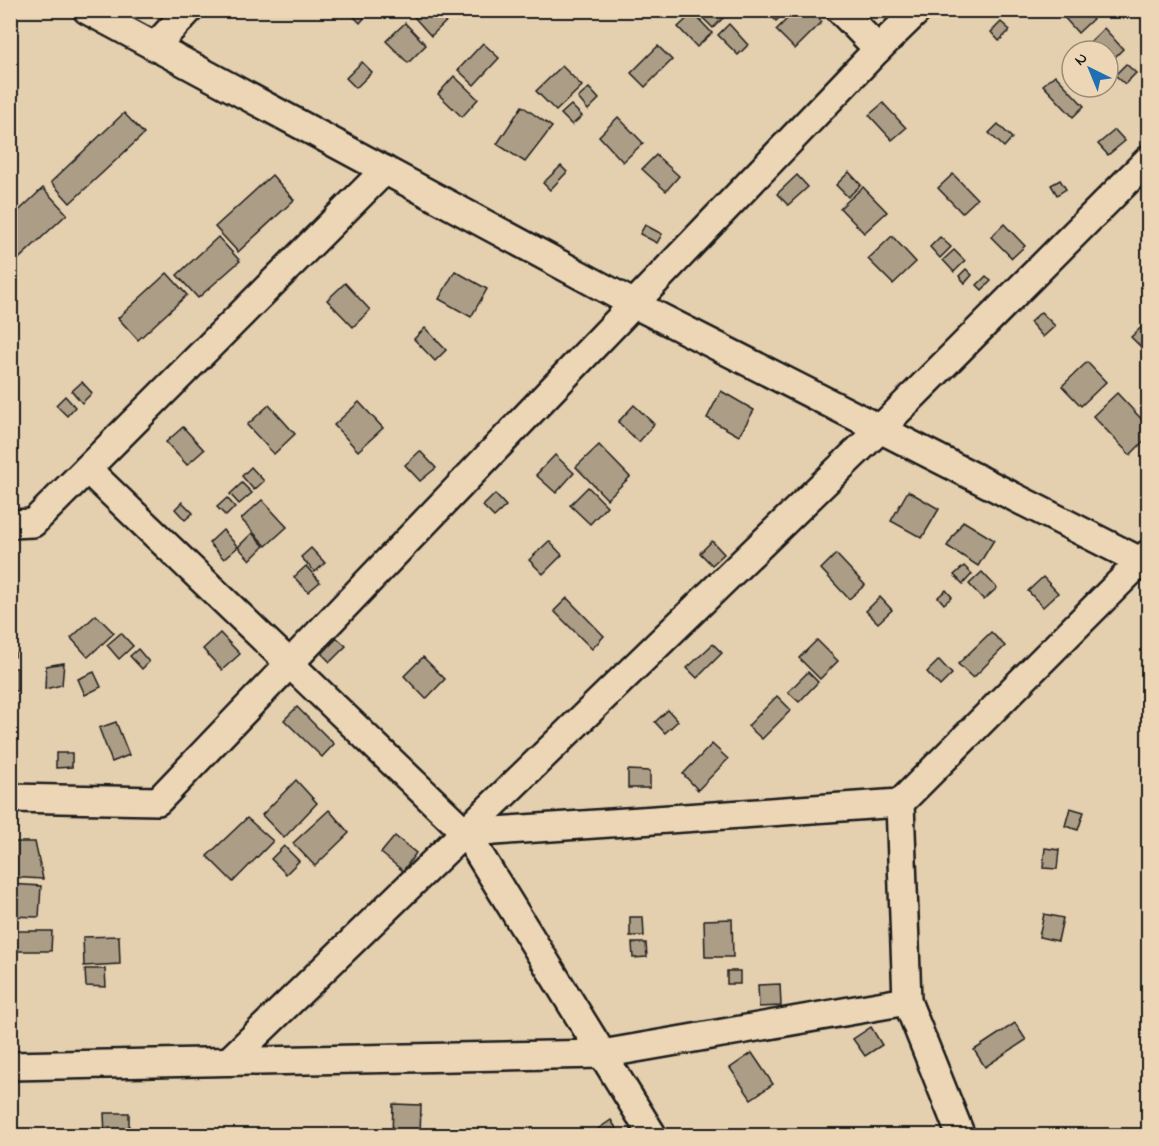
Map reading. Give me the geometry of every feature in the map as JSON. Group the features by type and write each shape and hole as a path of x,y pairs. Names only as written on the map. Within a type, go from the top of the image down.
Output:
{"street":[{"path":"87,10 634,304 1146,560 900,803 466,833"},
{"path":"155,46 189,10"},
{"path":"840,10 878,49"},
{"path":"10,798 158,801 878,49 918,10"},
{"path":"229,1061 881,428 1149,160"},
{"path":"10,524 33,523 385,170"},
{"path":"87,469 466,833 653,1136"},
{"path":"900,803 907,1001 961,1136"},
{"path":"10,1066 602,1054 907,1001"}],"building":[{"path":"347,10 371,10 360,23"},
{"path":"420,10 448,10 453,15 431,36 414,17"},
{"path":"698,10 731,10 713,28 697,12"},
{"path":"766,10 788,10 776,21"},
{"path":"796,10 811,10 822,22 795,49 776,30"},
{"path":"1067,10 1087,10 1094,18 1078,33 1062,15"},
{"path":"693,13 712,33 697,47 678,27"},
{"path":"1001,22 1010,30 999,41 991,32"},
{"path":"405,23 426,45 408,63 386,41"},
{"path":"729,24 748,45 738,55 718,35"},
{"path":"1104,28 1114,39 1093,39"},
{"path":"483,43 499,58 474,85 458,70"},
{"path":"658,46 672,60 645,87 631,73"},
{"path":"362,62 372,72 356,88 346,78"},
{"path":"1126,64 1136,73 1125,84 1120,80 1120,70"},
{"path":"562,66 582,86 556,111 536,91"},
{"path":"1055,75 1060,80 1060,99 1077,99 1084,106 1073,117 1043,85"},
{"path":"454,76 478,99 462,117 438,94"},
{"path":"589,88 599,99 588,110 578,98"},
{"path":"883,103 906,128 892,140 869,115"},
{"path":"571,105 582,116 572,125 561,114"},
{"path":"522,106 552,127 525,162 497,144"},
{"path":"124,113 144,134 70,203 51,182"},
{"path":"618,117 643,143 623,162 599,136"},
{"path":"998,124 1012,138 1004,147 989,133"},
{"path":"1115,130 1125,141 1108,155 1098,144"},
{"path":"656,155 679,176 666,191 642,169"},
{"path":"561,166 567,172 550,190 543,183"},
{"path":"849,172 861,185 848,197 836,185"},
{"path":"953,174 977,199 962,213 938,188"},
{"path":"272,175 294,200 238,252 215,227"},
{"path":"797,175 808,187 788,205 777,194"},
{"path":"1060,180 1066,189 1057,195 1051,185"},
{"path":"863,187 887,212 864,233 840,208"},
{"path":"43,188 67,214 10,267 10,219"},
{"path":"1004,224 1025,246 1012,258 991,237"},
{"path":"645,225 662,234 657,243 640,234"},
{"path":"892,236 916,262 893,284 868,259"},
{"path":"218,237 240,261 198,298 177,275"},
{"path":"940,237 951,247 940,258 930,247"},
{"path":"954,250 965,261 954,272 943,260"},
{"path":"966,269 972,275 965,283 959,276"},
{"path":"455,271 487,289 471,317 439,299"},
{"path":"167,273 187,295 138,340 118,318"},
{"path":"986,276 991,281 982,290 977,285"},
{"path":"345,283 370,310 353,327 327,300"},
{"path":"1041,312 1055,326 1043,337 1030,322"},
{"path":"1147,322 1148,342 1142,348 1131,337"},
{"path":"425,328 446,350 435,361 414,339"},
{"path":"1087,362 1106,382 1081,406 1062,386"},
{"path":"82,382 92,393 82,403 72,391"},
{"path":"721,391 754,410 739,436 707,418"},
{"path":"1117,393 1148,426 1148,437 1130,455 1093,416"},
{"path":"65,396 75,407 67,416 56,405"},
{"path":"359,402 383,428 358,451 334,425"},
{"path":"269,405 295,434 274,454 247,425"},
{"path":"634,405 654,424 639,442 618,422"},
{"path":"183,427 204,450 187,465 166,442"},
{"path":"599,445 630,477 607,499 576,467"},
{"path":"420,451 436,468 420,481 405,465"},
{"path":"555,455 574,473 556,493 536,475"},
{"path":"251,467 264,481 254,490 242,476"},
{"path":"242,483 252,493 239,504 230,494"},
{"path":"588,487 607,506 590,524 570,505"},
{"path":"908,491 939,509 922,538 891,521"},
{"path":"495,494 506,506 494,517 483,506"},
{"path":"227,498 235,507 226,516 217,507"},
{"path":"262,500 287,527 266,546 241,519"},
{"path":"182,502 193,513 185,520 175,509"},
{"path":"963,521 994,540 978,566 947,546"},
{"path":"223,530 238,547 224,559 209,543"},
{"path":"252,533 264,546 250,560 238,547"},
{"path":"549,541 562,555 543,574 529,560"},
{"path":"712,541 724,554 712,565 700,553"},
{"path":"311,548 325,563 315,572 301,557"},
{"path":"836,554 865,585 849,599 821,569"},
{"path":"306,566 320,582 308,592 294,577"},
{"path":"964,566 972,574 963,584 954,575"},
{"path":"982,572 997,588 984,600 969,584"},
{"path":"1043,577 1058,593 1043,607 1028,591"},
{"path":"946,590 952,597 944,604 938,597"},
{"path":"880,597 892,610 878,623 866,611"},
{"path":"567,598 604,636 592,649 554,611"},
{"path":"96,615 114,633 88,657 71,638"},
{"path":"991,632 1005,646 973,678 958,664"},
{"path":"10,633 15,633 15,657 10,657"},
{"path":"121,633 133,646 119,659 107,645"},
{"path":"220,633 240,654 222,670 203,649"},
{"path":"337,638 346,646 330,662 322,654"},
{"path":"817,640 838,661 820,679 799,658"},
{"path":"713,644 722,653 697,678 687,668"},
{"path":"138,649 149,662 142,669 130,656"},
{"path":"423,657 445,679 426,699 404,676"},
{"path":"939,660 952,674 940,686 927,672"},
{"path":"64,663 62,685 45,689 46,666"},
{"path":"10,668 17,668 17,691 10,691"},
{"path":"94,672 101,687 85,695 78,679"},
{"path":"808,672 818,682 799,702 788,692"},
{"path":"777,696 791,710 762,739 748,726"},
{"path":"297,707 334,744 322,757 284,720"},
{"path":"668,710 678,721 665,733 655,722"},
{"path":"116,722 129,755 112,762 99,728"},
{"path":"712,744 728,759 698,790 683,774"},
{"path":"56,753 72,753 72,767 56,768"},
{"path":"628,770 650,771 650,788 628,788"},
{"path":"296,780 317,803 284,838 262,815"},
{"path":"1070,808 1084,812 1078,830 1065,826"},
{"path":"329,810 349,833 315,866 293,843"},
{"path":"247,818 273,841 233,882 207,856"},
{"path":"395,836 416,853 403,871 381,853"},
{"path":"10,842 35,842 43,879 10,877"},
{"path":"284,846 299,861 286,874 271,859"},
{"path":"1045,848 1059,850 1057,869 1043,868"},
{"path":"10,884 41,886 39,917 10,916"},
{"path":"1044,914 1063,918 1058,941 1039,937"},
{"path":"630,917 643,917 644,936 630,936"},
{"path":"732,919 733,957 705,957 704,920"},
{"path":"10,931 52,931 51,951 10,951"},
{"path":"119,936 120,964 84,966 83,937"},
{"path":"632,943 646,943 647,957 633,958"},
{"path":"85,969 105,969 106,987 86,986"},
{"path":"727,971 740,971 740,984 727,984"},
{"path":"780,984 781,1006 759,1007 758,985"},
{"path":"1015,1023 1026,1040 985,1067 974,1050"},
{"path":"871,1027 882,1045 865,1056 853,1039"},
{"path":"752,1053 773,1084 751,1099 730,1068"},
{"path":"393,1104 421,1105 420,1136 392,1136"},
{"path":"104,1113 129,1113 129,1136 105,1136"},
{"path":"611,1120 621,1136 602,1136 598,1129"}]}
